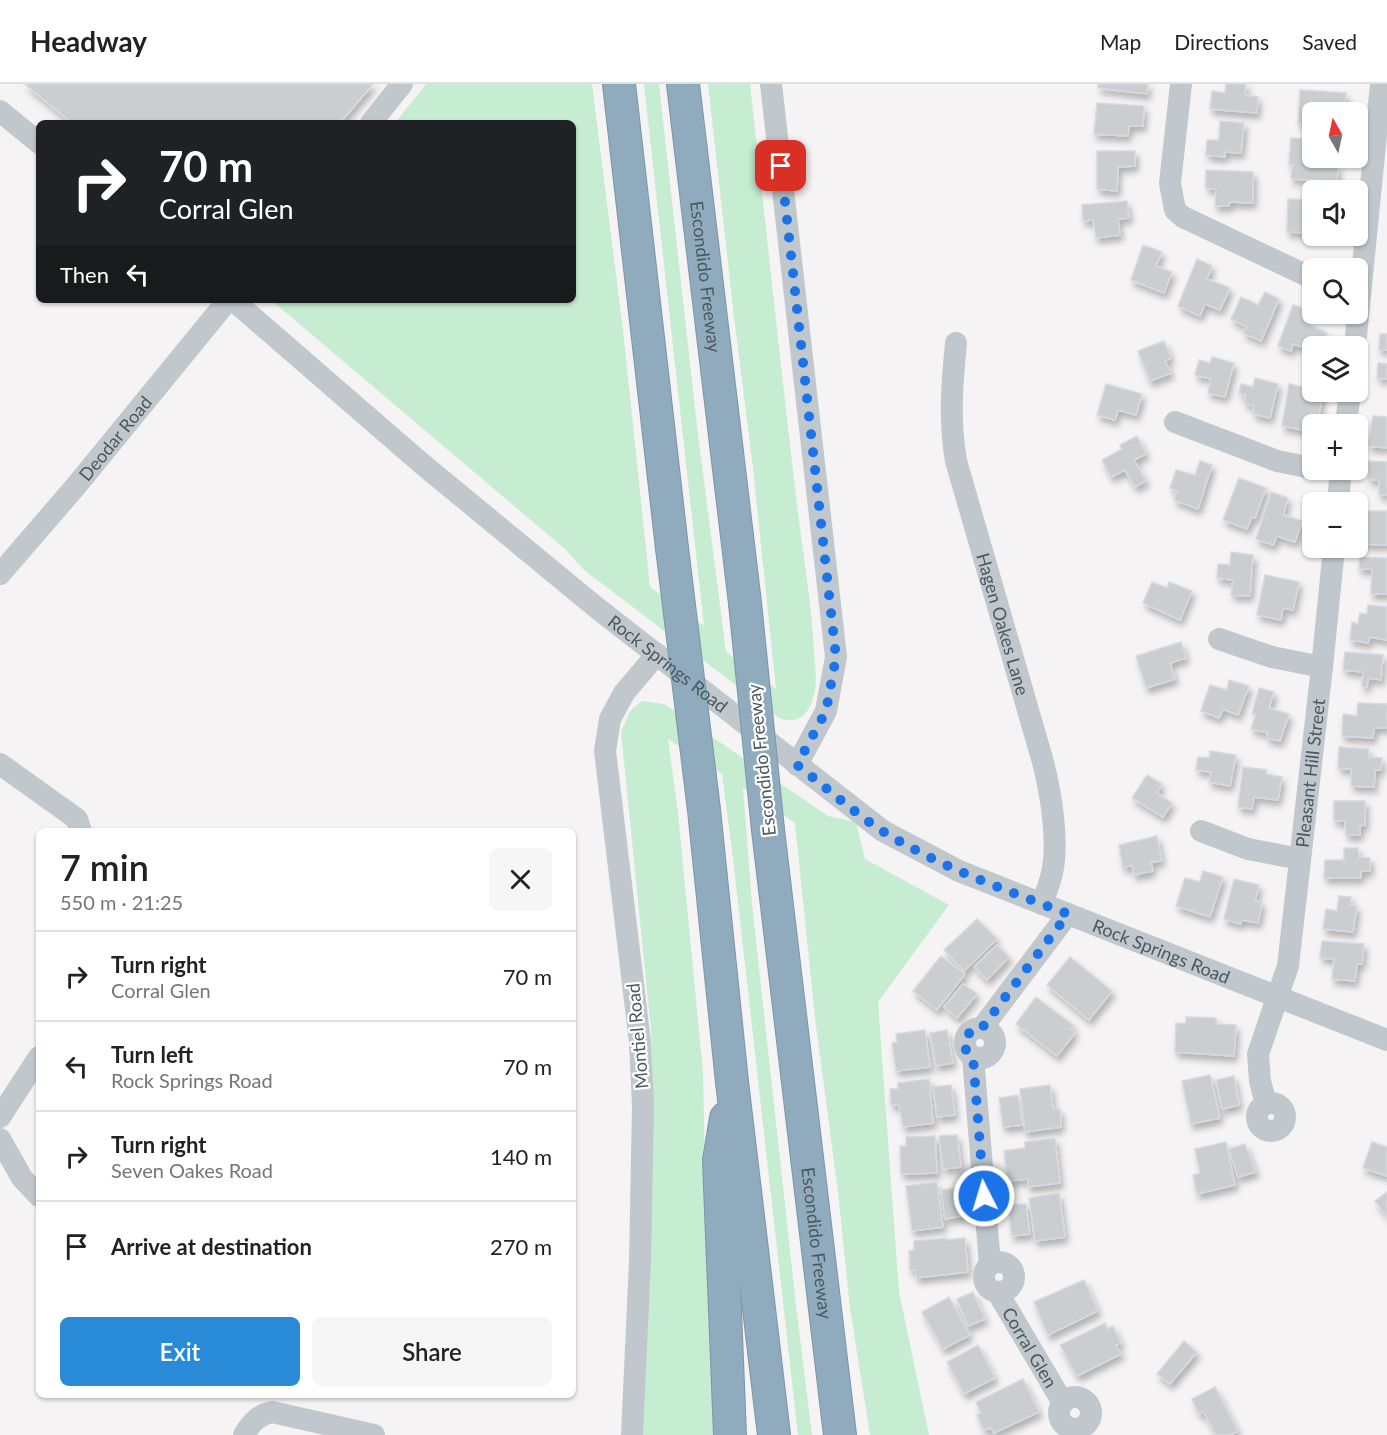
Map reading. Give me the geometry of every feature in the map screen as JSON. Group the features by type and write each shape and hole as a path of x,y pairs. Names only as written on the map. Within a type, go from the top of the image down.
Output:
{"highway":[{"path":"619,84 774,1435"},
{"name":"Escondido Freeway","path":"683,84 840,1435"},
{"path":"730,1435 719,1161 732,1082"}],"street":[{"path":"373,120 402,84"},
{"path":"771,84 836,657 826,711 797,765"},
{"path":"1181,84 1170,183 1175,210 1183,218 1302,274"},
{"path":"1364,258 1383,91"},
{"path":"0,111 36,140"},
{"name":"Deodar Road","path":"0,574 76,486 226,303"},
{"name":"Rock Springs Road","path":"236,303 421,463 657,654 883,831 958,871 1387,1040"},
{"name":"Hagen Oakes Lane","path":"956,344 951,388 951,417 956,461 1043,762 1052,805 1054,830 1052,872 1042,904"},
{"path":"1175,422 1277,461 1302,466"},
{"name":"Pleasant Hill Street","path":"1266,1104 1260,1081 1258,1054 1288,966 1333,558"},
{"path":"1219,639 1272,657 1322,667"},
{"name":"Montiel Road","path":"632,1435 640,1261 643,1106 640,1042 605,751 610,719 624,693 657,654"},
{"path":"0,764 77,819 80,828"},
{"path":"1201,831 1248,849 1300,859"},
{"name":"Corral Glen","path":"1063,1403 998,1293 1007,1291 1011,1287 1015,1278 1012,1269 1005,1263 995,1262 990,1265 973,1057 982,1059 994,1050 994,1036 987,1029 982,1028 1068,914"},
{"path":"0,1118 36,1062"},
{"path":"0,1139 22,1178 36,1193"},
{"path":"244,1435 249,1425 262,1414 272,1412 374,1435"}],"green space":[{"path":"426,84 592,84 623,330 650,587 704,626 644,84 659,84 697,426 726,652 776,689 753,468 708,84 750,84 813,636 815,690 808,710 799,718 787,720 779,718 584,570 565,549 275,303 576,303 576,120 397,120"},
{"path":"642,701 664,704 828,816 856,822 865,859 949,905 878,1002 899,1292 929,1435 870,1435 850,1308 838,1192 815,1018 795,823 743,788 752,904 812,1435 798,1435 722,774 668,739 678,813 703,1072 708,1310 714,1435 642,1435 653,1106 651,1030 621,732 630,711"}],"building":[{"path":"25,84 373,84 343,120 68,120"},
{"path":"1098,84 1148,84 1147,94 1098,88"},
{"path":"1226,84 1246,84 1245,95 1258,97 1257,113 1210,109 1212,91 1225,93"},
{"path":"1300,90 1346,93 1345,102 1302,102 1302,124 1298,123"},
{"path":"1097,103 1144,106 1143,126 1129,126 1128,136 1094,134"},
{"path":"1220,121 1244,123 1241,153 1225,152 1225,157 1206,155 1207,140 1219,140"},
{"path":"1291,138 1302,139 1302,168 1338,168 1337,180 1291,179 1293,164 1289,165"},
{"path":"1097,151 1135,151 1135,166 1118,167 1117,191 1097,189"},
{"path":"1206,170 1253,172 1253,203 1230,202 1229,206 1215,206 1216,189 1206,188"},
{"path":"1288,199 1302,200 1302,233 1287,232"},
{"path":"1127,201 1129,218 1118,219 1120,235 1096,238 1093,220 1083,221 1082,205"},
{"path":"1143,245 1162,252 1156,266 1172,272 1164,293 1131,280"},
{"path":"1197,259 1212,266 1207,279 1230,288 1220,310 1205,304 1200,316 1178,306"},
{"path":"1265,292 1279,299 1261,341 1243,333 1247,327 1231,319 1241,297 1258,305"},
{"path":"1293,305 1302,308 1302,324 1327,333 1326,336 1302,336 1302,347 1293,344 1291,351 1278,346"},
{"path":"1380,334 1387,334 1387,350 1379,350"},
{"path":"1164,341 1171,358 1165,361 1171,373 1150,381 1138,351"},
{"path":"1212,357 1234,363 1225,397 1208,393 1211,379 1195,375 1199,360 1210,363"},
{"path":"1378,363 1387,364 1387,379 1377,378"},
{"path":"1255,378 1278,384 1270,418 1253,414 1254,406 1244,403 1246,395 1239,393 1241,384 1253,387"},
{"path":"1106,384 1142,394 1136,415 1118,410 1115,420 1097,415"},
{"path":"1289,384 1302,387 1302,402 1321,402 1319,414 1302,414 1302,430 1282,426"},
{"path":"1373,416 1387,417 1387,448 1368,446"},
{"path":"1137,436 1146,454 1134,460 1146,481 1135,487 1125,470 1111,477 1102,460 1122,449 1120,445"},
{"path":"1200,461 1212,465 1198,509 1174,500 1177,491 1170,488 1176,470 1195,475"},
{"path":"1368,461 1387,462 1387,495 1379,495 1379,480 1368,479"},
{"path":"1239,478 1266,488 1255,518 1252,517 1247,529 1223,520"},
{"path":"1271,492 1288,498 1283,515 1302,521 1295,542 1277,536 1273,545 1256,539"},
{"path":"1368,511 1387,511 1387,545 1368,544"},
{"path":"1231,552 1253,555 1250,596 1231,595 1233,580 1217,578 1218,564 1230,565"},
{"path":"1360,558 1387,558 1387,594 1371,594 1372,569 1359,569"},
{"path":"1265,575 1299,582 1293,610 1283,608 1281,620 1257,615"},
{"path":"1152,582 1167,588 1169,582 1192,591 1180,620 1143,603"},
{"path":"1368,605 1387,607 1387,640 1370,637 1368,643 1350,640 1352,622 1358,624 1360,613 1367,614"},
{"path":"1181,642 1186,658 1170,663 1175,679 1146,688 1136,656"},
{"path":"1345,652 1383,655 1381,680 1368,678 1367,687 1362,687 1363,672 1343,670"},
{"path":"1229,680 1249,686 1238,715 1223,709 1219,718 1201,711 1210,685 1227,690"},
{"path":"1259,688 1274,692 1269,708 1289,714 1280,741 1267,738 1268,733 1251,729 1256,714 1252,714"},
{"path":"1358,703 1387,704 1387,728 1374,728 1373,738 1342,736 1343,714 1357,716"},
{"path":"1339,747 1369,749 1368,757 1382,758 1381,770 1375,770 1374,787 1351,786 1351,769 1338,768"},
{"path":"1210,751 1236,755 1230,786 1209,782 1211,772 1196,770 1198,757 1209,758"},
{"path":"1243,767 1267,770 1266,774 1282,777 1278,800 1254,797 1252,809 1238,807"},
{"path":"1147,775 1162,784 1157,793 1172,803 1163,817 1132,798"},
{"path":"1334,801 1365,801 1365,825 1360,826 1360,835 1346,835 1345,821 1334,821"},
{"path":"1157,836 1162,861 1151,862 1153,871 1134,875 1132,865 1123,868 1119,845"},
{"path":"1344,848 1358,848 1359,857 1370,858 1370,871 1361,871 1361,878 1324,878 1325,860 1344,860"},
{"path":"1203,871 1223,877 1210,917 1176,906 1185,878 1200,882"},
{"path":"1234,879 1259,885 1255,901 1262,902 1258,923 1241,920 1241,924 1224,919"},
{"path":"1339,896 1351,897 1350,905 1357,906 1353,932 1323,929 1326,909 1337,911"},
{"path":"977,919 997,939 964,971 944,950"},
{"path":"1322,941 1364,944 1362,964 1357,964 1355,981 1332,979 1334,959 1320,958"},
{"path":"997,945 1009,957 987,980 974,967"},
{"path":"941,956 965,974 937,1010 913,991"},
{"path":"1070,957 1112,991 1089,1020 1047,985"},
{"path":"963,984 977,994 957,1018 944,1007"},
{"path":"1036,997 1074,1026 1070,1029 1075,1033 1057,1056 1016,1024"},
{"path":"1186,1017 1216,1018 1216,1024 1236,1025 1234,1056 1175,1052 1176,1023 1186,1024"},
{"path":"925,1030 930,1067 896,1071 892,1043 897,1042 896,1034"},
{"path":"947,1030 953,1063 936,1066 930,1033"},
{"path":"1210,1075 1220,1118 1191,1124 1182,1081"},
{"path":"1234,1076 1239,1105 1222,1109 1216,1080"},
{"path":"929,1079 933,1123 903,1127 899,1105 891,1105 890,1089 898,1089 898,1083"},
{"path":"951,1085 955,1115 937,1117 933,1087"},
{"path":"1050,1085 1053,1109 1060,1109 1061,1127 1025,1132 1020,1089"},
{"path":"1018,1095 1022,1125 1003,1127 999,1098"},
{"path":"957,1135 961,1167 943,1169 939,1136"},
{"path":"935,1136 937,1173 901,1174 900,1146 906,1146 906,1137"},
{"path":"1055,1138 1060,1183 1028,1187 1028,1179 1008,1181 1004,1151 1025,1148 1025,1142"},
{"path":"1226,1142 1235,1185 1197,1194 1193,1175 1200,1173 1195,1149"},
{"path":"1372,1142 1387,1147 1387,1176 1363,1168"},
{"path":"1245,1144 1256,1172 1238,1177 1229,1149"},
{"path":"937,1182 943,1227 912,1231 906,1186"},
{"path":"959,1188 963,1216 945,1219 941,1190"},
{"path":"1387,1192 1387,1216 1375,1201"},
{"path":"1059,1193 1065,1237 1035,1241 1029,1198"},
{"path":"1026,1204 1030,1234 1012,1236 1008,1205"},
{"path":"946,1238 946,1240 965,1238 968,1272 916,1278 916,1270 910,1270 909,1251 914,1250 914,1241"},
{"path":"1084,1280 1098,1311 1048,1335 1034,1302"},
{"path":"973,1292 985,1319 968,1326 957,1299"},
{"path":"949,1297 970,1335 943,1349 922,1312"},
{"path":"1105,1323 1107,1329 1113,1326 1121,1343 1116,1345 1121,1354 1077,1376 1060,1345"},
{"path":"1184,1341 1197,1352 1170,1384 1157,1374"},
{"path":"978,1345 995,1378 964,1394 947,1362"},
{"path":"1023,1379 1039,1412 994,1433 991,1428 984,1430 977,1415 981,1413 976,1402"},
{"path":"1215,1387 1238,1431 1230,1435 1216,1435 1203,1411 1199,1414 1192,1399"}],"route":[{"path":"781,166 836,657 826,711 797,765 883,831 919,852 958,871 1068,914 982,1028 972,1029 964,1041 966,1050 973,1057 984,1196"}]}
